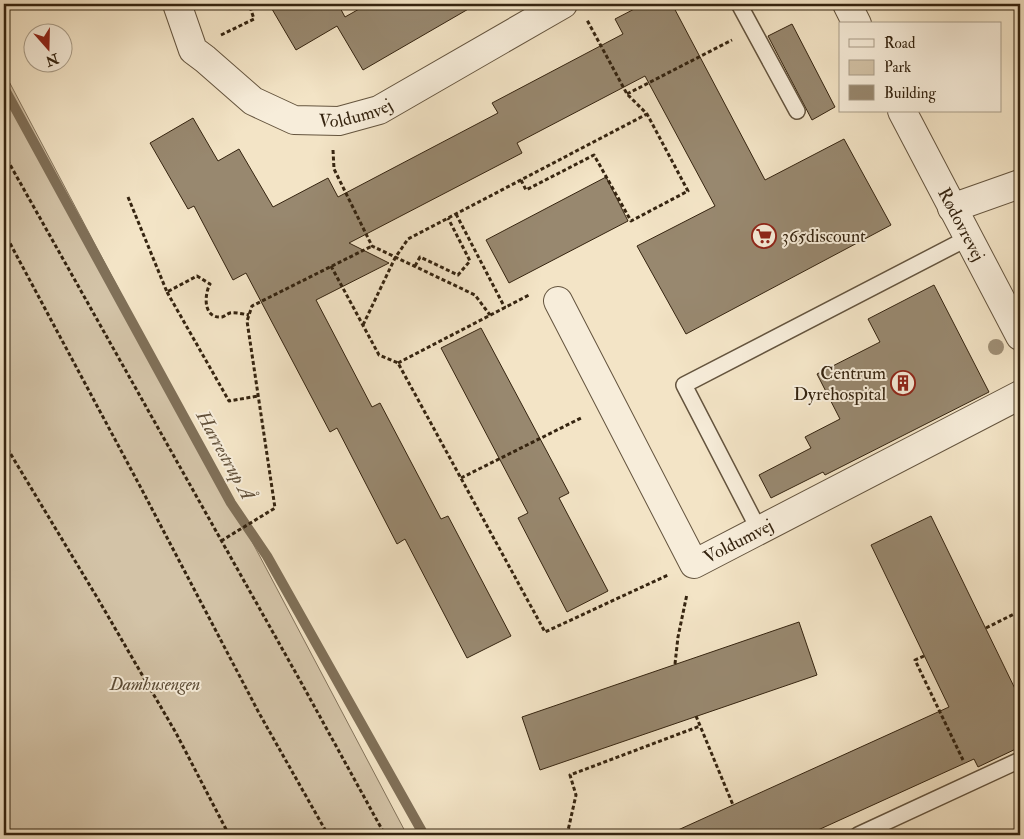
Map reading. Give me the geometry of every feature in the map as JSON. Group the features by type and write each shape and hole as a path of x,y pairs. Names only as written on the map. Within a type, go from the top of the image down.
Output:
{"street":[{"path":"177,4 192,50"},
{"path":"847,4 856,22"},
{"name":"Voldumvej","path":"192,50 205,59 252,101 294,120 340,121 379,110 573,8"},
{"name":"Rødovrevej","path":"903,112 1020,336"},
{"path":"952,208 1020,184"},
{"name":"Voldumvej","path":"558,301 694,564 1020,395"}],"lane":[{"path":"739,4 797,111"},
{"path":"759,530 684,385 968,238"},
{"path":"858,835 1020,760"}],"path":[{"path":"192,50 254,19 249,4"},
{"path":"521,180 526,190 594,156 632,220 688,191 646,114 628,94 573,8"},
{"path":"628,94 753,30"},
{"path":"363,324 396,258 408,239 646,114"},
{"path":"331,121 334,169 372,246 474,295 490,315"},
{"path":"4,154 384,835"},
{"path":"128,197 167,292 229,401 258,396"},
{"path":"456,214 504,308"},
{"path":"414,266 420,257 458,275 470,261 448,218"},
{"path":"4,232 259,713 328,835"},
{"path":"221,541 275,508 247,321 252,306 372,246"},
{"path":"331,266 379,354 398,363 545,632 694,564"},
{"path":"167,292 197,276 210,284 205,300 208,309 214,315 222,317 230,313 249,315"},
{"path":"398,363 551,284 558,301"},
{"path":"461,478 610,403"},
{"path":"4,443 176,732 229,835"},
{"path":"675,664 678,637 694,564"},
{"path":"986,628 1020,611"},
{"path":"924,656 915,660 973,782"},
{"path":"696,716 733,805"},
{"path":"567,835 576,795 570,774 700,726"}],"green space":[{"name":"Damhusengen","path":"4,72 407,835 4,835"}],"building":[{"path":"269,4 338,4 345,17 368,4 477,4 363,70 337,26 296,50"},
{"path":"644,4 672,4 765,180 844,139 891,225 686,334 637,246 715,206 645,76 517,143 522,153 349,243 389,263 316,300 372,407 380,403 441,519 448,516 511,636 467,658 405,539 397,544 337,428 330,432 246,273 233,280 194,206 188,209 150,143 193,118 218,161 239,149 273,207 328,178 338,197 498,113 492,103 623,34 615,19"},
{"path":"792,24 835,107 812,120 768,36"},
{"path":"606,177 628,221 509,283 486,240"},
{"name":"Centrum Dyrehospital","path":"934,285 989,392 825,475 823,472 771,498 759,475 811,448 805,437 840,419 817,374 880,342 868,319"},
{"path":"481,328 569,493 559,498 608,591 567,612 518,518 528,513 441,348"},
{"path":"931,516 1020,699 1020,747 978,767 974,759 807,835 667,835 949,707 871,545"},
{"path":"799,622 817,675 540,770 522,717"}],"waterway":[{"name":"Harrestrup Å","path":"4,88 231,503 267,556 424,835"}],"place":[{"name":"365discount","path":"764,236"},
{"name":"Centrum Dyrehospital","path":"903,383"}]}
